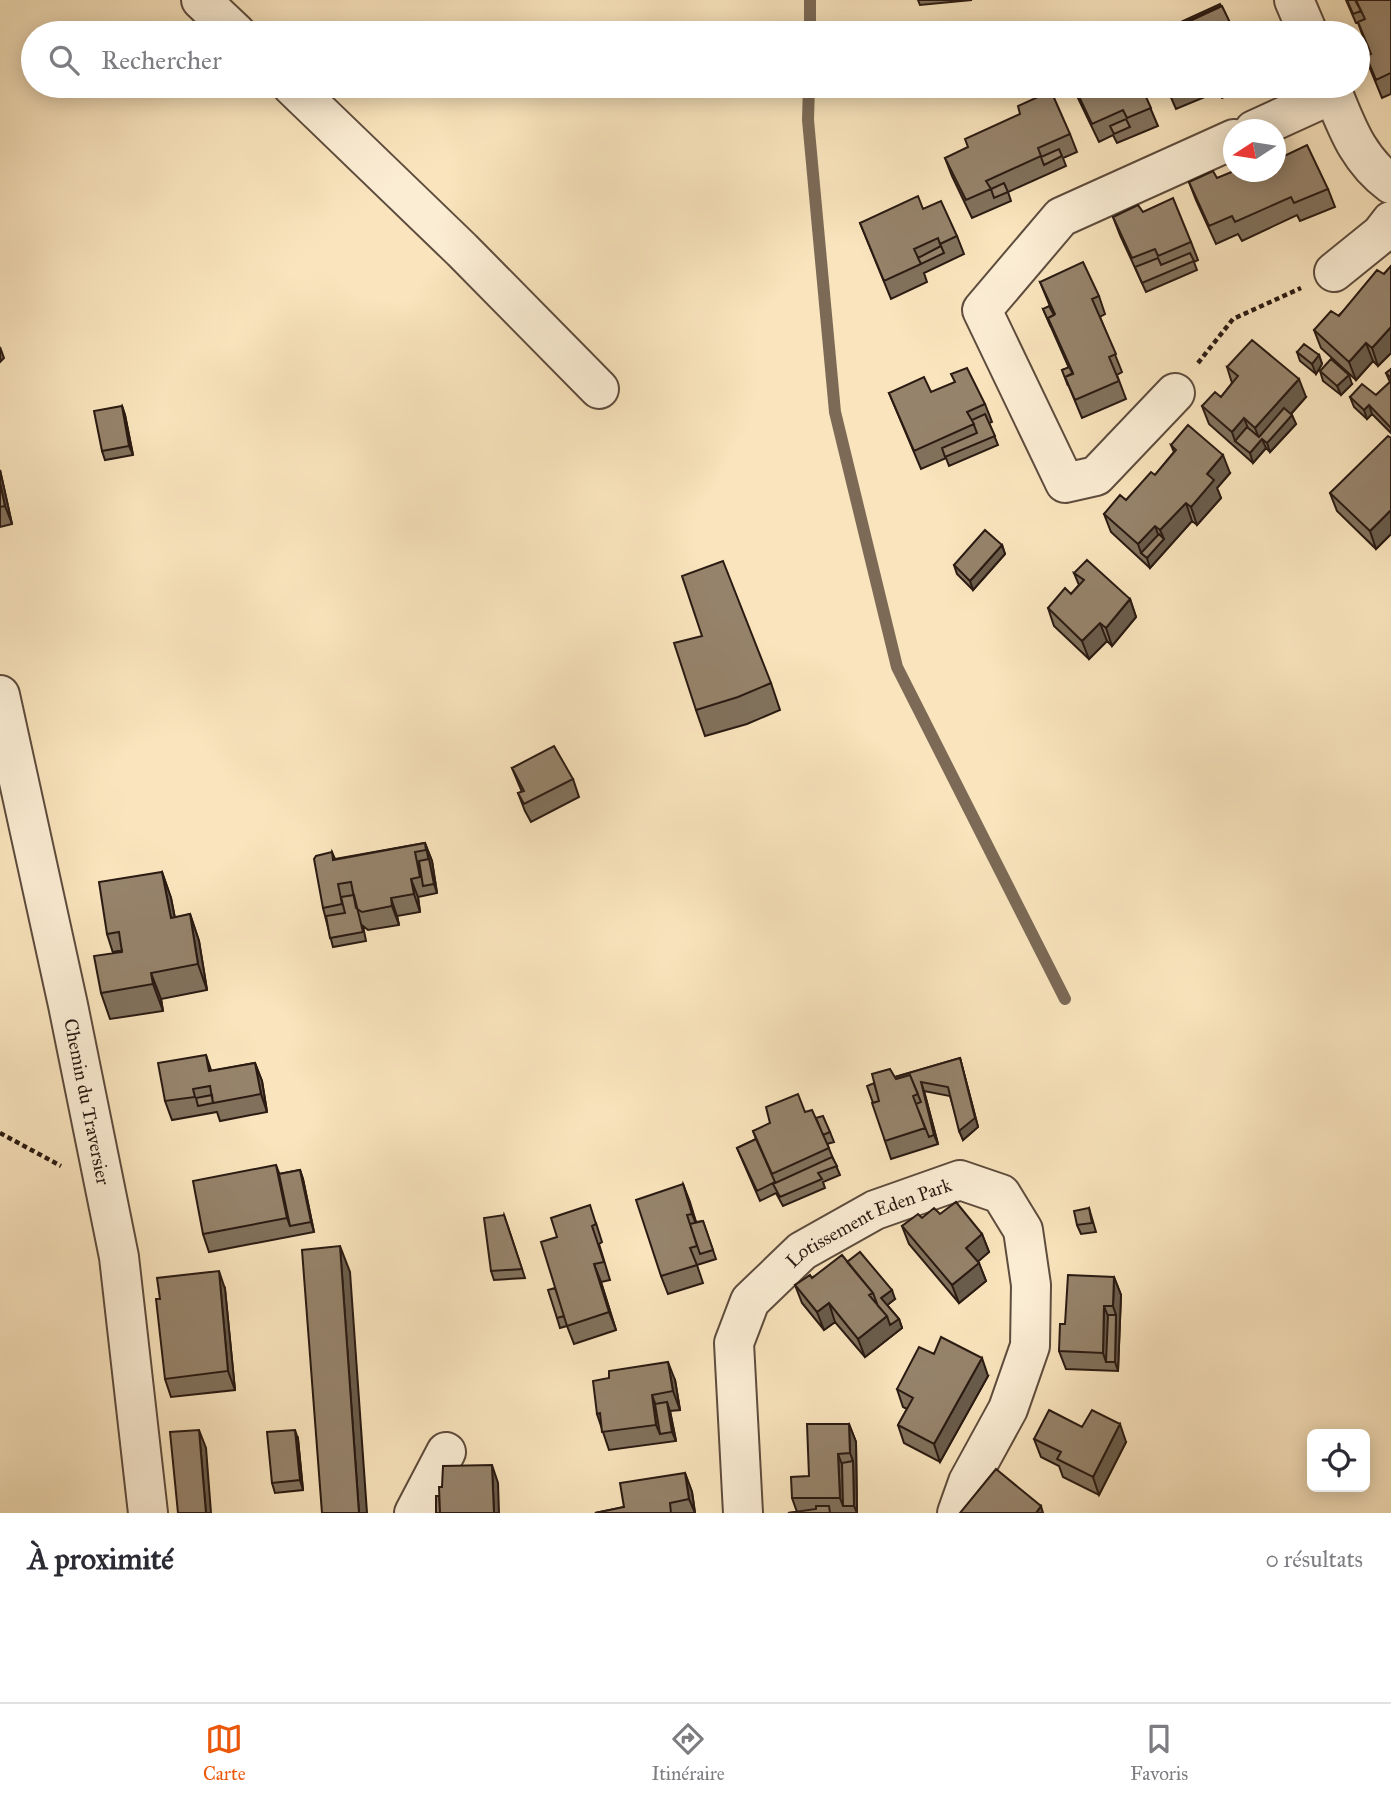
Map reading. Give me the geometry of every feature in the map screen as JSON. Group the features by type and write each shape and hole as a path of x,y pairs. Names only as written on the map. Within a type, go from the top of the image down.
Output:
{"street":[{"path":"201,0 223,21"},
{"path":"1294,0 1303,21"},
{"path":"304,98 462,250 599,389"},
{"path":"1275,119 1316,98"},
{"path":"1335,98 1357,149 1378,174 1391,184"},
{"path":"1175,393 1096,476 1065,483 982,310 1061,217 1223,144"},
{"path":"1334,272 1381,234 1391,221"},
{"name":"Chemin du Traversier","path":"0,695 119,1256 148,1513"},
{"name":"Lotissement Eden Park","path":"743,1513 734,1343 750,1301 803,1251 875,1210 960,1180 1000,1194 1023,1230 1031,1285 1030,1346 1008,1409 968,1482 957,1513"},
{"path":"414,1513 446,1452"}],"path":[{"path":"1175,393 1233,319 1334,272"},
{"path":"0,1133 106,1190"}],"building":[{"path":"1347,0 1355,0 1361,11 1353,14"},
{"path":"1356,0 1391,0 1391,73 1376,80 1370,66 1370,21 1360,21 1365,19"},
{"path":"1220,4 1221,6 1188,21 1183,21"},
{"path":"1222,6 1229,21 1190,21"},
{"path":"1036,98 1054,98 1070,134 1038,148 1041,156 986,181 991,189 966,200 945,158 968,147 965,139 1020,114 1018,106"},
{"path":"1080,98 1146,98 1151,108 1127,118 1123,110 1092,124"},
{"path":"1126,119 1130,127 1114,134 1110,126"},
{"path":"1307,145 1328,189 1294,203 1291,197 1235,222 1232,216 1209,226 1189,182 1213,171 1217,178 1223,176 1223,182 1286,182 1286,155"},
{"path":"1059,149 1062,156 1044,165 1041,157"},
{"path":"1004,183 1008,192 994,198 991,189"},
{"path":"918,196 923,209 941,201 957,236 940,244 938,238 914,249 921,264 884,281 860,223"},
{"path":"1173,198 1191,242 1158,256 1155,249 1132,258 1113,217 1138,205 1143,212"},
{"path":"941,246 944,253 921,264 918,258"},
{"path":"1190,253 1194,261 1142,283 1135,267 1158,258 1161,265"},
{"path":"1083,262 1099,296 1092,299 1116,354 1109,357 1119,381 1075,400 1065,377 1073,373 1048,318 1055,314 1040,282"},
{"path":"1391,266 1391,327 1372,348 1366,343 1349,362 1314,330 1331,311 1339,316 1377,270 1384,274"},
{"path":"1049,306 1054,315 1048,318 1051,327 1043,309"},
{"path":"1252,340 1299,379 1255,428 1244,418 1232,432 1202,406 1215,392 1221,397 1238,376 1227,367"},
{"path":"1304,344 1319,355 1312,364 1297,352"},
{"path":"1331,359 1349,375 1337,386 1320,371"},
{"path":"1069,367 1073,374 1065,377 1068,386 1062,370"},
{"path":"967,368 985,404 967,412 974,424 914,451 889,393 924,377 931,392 955,382 951,374"},
{"path":"1390,382 1391,428 1369,405 1364,410 1350,397 1362,384 1376,395"},
{"path":"122,406 129,446 102,451 94,411"},
{"path":"1284,408 1292,415 1267,443 1262,439 1250,453 1235,441 1247,427 1259,437"},
{"path":"985,414 995,436 945,457 942,448 977,433 972,420"},
{"path":"1188,425 1223,455 1207,474 1214,480 1191,507 1186,503 1160,530 1155,526 1138,544 1104,514 1120,495 1126,500 1151,472 1155,475 1176,450 1171,445"},
{"path":"1388,436 1391,438 1391,510 1370,531 1330,493"},
{"path":"0,483 5,506 0,507"},
{"path":"985,530 1002,545 970,581 954,565"},
{"path":"1159,534 1164,539 1147,558 1141,553"},
{"path":"1087,560 1130,599 1106,628 1100,623 1082,641 1048,608 1065,588 1071,594 1084,580 1074,573"},
{"path":"723,561 771,683 696,710 674,643 702,636 682,576"},
{"path":"554,746 573,779 524,804 518,793 524,791 512,768"},
{"path":"425,843 426,850 415,852 420,877 411,879 414,894 391,898 392,906 362,912 356,908 351,882 338,884 342,904 323,908 314,859 316,856 332,852 333,860"},
{"path":"429,859 434,884 423,886 419,861"},
{"path":"162,872 171,918 190,914 198,964 151,973 153,984 101,993 94,956 122,952 119,932 107,934 99,882"},
{"path":"354,895 363,932 330,938 326,916 345,913 341,897"},
{"path":"206,1055 209,1071 255,1063 261,1094 213,1103 210,1086 193,1089 195,1097 165,1101 158,1063"},
{"path":"960,1058 975,1118 959,1131 948,1087 921,1082 934,1135 929,1137 916,1104 921,1102 910,1075 896,1079 895,1077"},
{"path":"890,1069 896,1079 910,1075 918,1094 913,1096 925,1128 885,1141 872,1103 879,1101 872,1074"},
{"path":"874,1083 879,1101 873,1103 867,1086"},
{"path":"798,1094 805,1112 812,1110 829,1148 772,1174 753,1131 770,1123 766,1107"},
{"path":"212,1095 213,1103 198,1106 196,1098"},
{"path":"823,1116 830,1132 823,1135 816,1118"},
{"path":"756,1139 775,1182 757,1191 737,1148"},
{"path":"832,1157 837,1166 818,1173 822,1179 780,1197 773,1184"},
{"path":"276,1165 287,1218 203,1234 193,1181"},
{"path":"300,1170 311,1222 290,1226 279,1174"},
{"path":"683,1184 692,1214 687,1215 697,1246 690,1248 697,1265 661,1276 636,1200"},
{"path":"956,1202 982,1234 966,1248 979,1263 952,1285 902,1226 918,1214 922,1218 934,1208 940,1214"},
{"path":"590,1205 596,1224 592,1226 604,1262 594,1264 609,1312 567,1326 541,1242 557,1237 551,1218"},
{"path":"1089,1208 1092,1223 1077,1225 1074,1211"},
{"path":"504,1215 522,1269 491,1271 484,1218"},
{"path":"703,1221 713,1250 700,1254 690,1224"},
{"path":"340,1246 359,1513 322,1513 302,1250"},
{"path":"860,1252 892,1290 881,1298 899,1319 890,1325 873,1293 847,1262"},
{"path":"842,1255 873,1293 869,1295 887,1316 858,1339 829,1303 817,1312 795,1285 810,1275 812,1278"},
{"path":"219,1271 228,1371 165,1379 156,1299 160,1299 157,1278"},
{"path":"1068,1275 1114,1277 1113,1306 1104,1306 1103,1353 1059,1351 1060,1324 1065,1324"},
{"path":"555,1288 564,1316 557,1318 548,1290"},
{"path":"1108,1315 1116,1315 1115,1362 1106,1362"},
{"path":"941,1337 982,1358 934,1444 898,1425 913,1398 897,1389 919,1347 934,1354"},
{"path":"668,1362 673,1391 652,1395 656,1425 602,1432 593,1381 609,1378 609,1371"},
{"path":"667,1402 672,1432 660,1434 655,1404"},
{"path":"1049,1410 1082,1427 1092,1410 1120,1424 1093,1477 1057,1459 1061,1452 1034,1439"},
{"path":"807,1424 849,1424 850,1453 838,1454 840,1498 792,1498 791,1477 809,1476"},
{"path":"199,1430 206,1513 178,1513 170,1432"},
{"path":"295,1430 300,1480 272,1483 267,1432"},
{"path":"853,1461 854,1506 843,1506 842,1463"},
{"path":"492,1465 494,1513 440,1513 439,1487 442,1487 443,1466"},
{"path":"996,1469 1041,1506 1036,1513 960,1513"},
{"path":"685,1473 689,1499 670,1503 671,1513 595,1513 624,1507 620,1483"},
{"path":"436,1496 439,1496 440,1513 436,1513"},
{"path":"816,1506 829,1506 830,1513 788,1513 816,1509"}],"waterway":[{"path":"810,0 810,21"},
{"path":"809,98 808,120 835,412 897,667 1065,999"}]}
